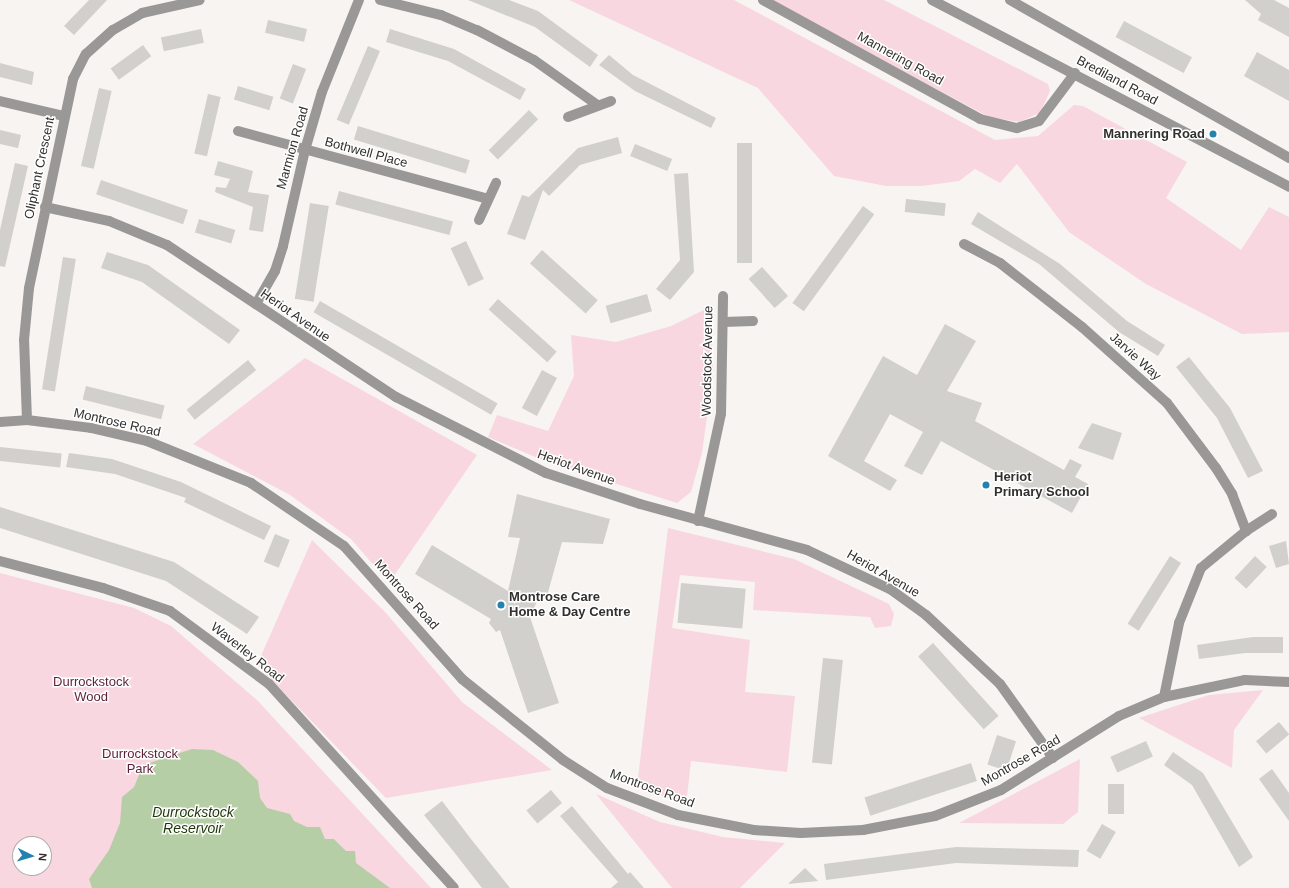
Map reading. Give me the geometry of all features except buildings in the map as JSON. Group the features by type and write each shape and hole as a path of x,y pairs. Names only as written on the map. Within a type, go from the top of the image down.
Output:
{"street":[{"name":"Oliphant Crescent","path":"27,420 24,340 29,288 64,116 74,79 86,54 113,30 142,13 200,0"},
{"name":"Marmion Road","path":"256,304 274,271 283,246 304,150 322,92 359,0"},
{"path":"380,0 441,15 477,30 534,60 596,104"},
{"name":"Mannering Road","path":"763,0 980,119 1017,128 1039,121 1075,73"},
{"name":"Brediland Road","path":"932,0 1075,73 1289,187"},
{"name":"Brediland Road","path":"1010,0 1289,158"},
{"path":"0,101 64,116"},
{"path":"568,116 596,104 611,101"},
{"name":"Bothwell Place","path":"238,131 488,199"},
{"path":"479,220 496,183"},
{"name":"Heriot Avenue","path":"45,207 138,231 167,246 256,304 306,341 396,397 546,473 698,521 807,550 860,574 910,603 1000,684 1053,758"},
{"name":"Jarvie Way","path":"964,244 1006,267 1082,327 1167,403 1216,468 1232,494 1246,531"},
{"name":"Woodstock Avenue","path":"698,521 721,414 724,322 723,296"},
{"path":"724,322 753,321"},
{"name":"Montrose Road","path":"0,422 27,420 91,428 147,441 251,483 344,546 462,679 563,760 607,788 678,815 754,830 801,833 863,830 935,816 1000,790 1119,716 1164,697 1245,680 1289,682"},
{"path":"1164,697 1179,623 1200,568 1246,531 1272,514"},
{"name":"Waverley Road","path":"0,562 103,588 170,611 269,684 454,888"}],"green space":[{"path":"569,0 734,0 995,140 1038,136 1074,105 1083,106 1187,162 1166,198 1241,250 1269,207 1289,217 1289,332 1242,334 1146,284 1069,232 1017,164 1000,183 975,169 959,181 922,186 886,186 834,176 758,88"},
{"path":"770,0 884,0 1048,84 1050,91 1040,113 1019,122 989,117"},
{"path":"710,307 713,373 702,453 691,492 677,503 547,462 488,437 497,415 548,431 574,376 571,335 616,342 671,326"},
{"path":"305,358 477,455 389,583 351,539 290,495 193,444"},
{"path":"668,528 794,559 889,604 894,614 891,626 875,628 870,617 753,610 755,582 680,575 672,628 750,640 745,692 795,696 787,772 691,761 686,805 637,786"},
{"path":"312,540 386,613 462,702 552,770 386,798 257,665"},
{"name":"Durrockstock Park","path":"0,573 134,608 171,626 257,700 431,888 0,888"},
{"path":"1263,690 1234,730 1232,768 1139,718 1209,695"},
{"path":"1080,759 1078,812 1063,824 959,823"},
{"path":"596,794 660,822 723,837 785,843 740,888 672,888"}],"water":[{"name":"Durrockstock Reservoir","path":"192,749 213,750 238,762 258,781 260,798 267,808 290,814 294,821 307,827 320,827 325,839 334,839 346,851 355,851 356,863 390,888 92,888 89,879 109,850 120,823 122,797 134,787 143,765"}],"place":[{"name":"Mannering Road","path":"1213,134"},
{"name":"Heriot Primary School","path":"986,485"},
{"name":"Montrose Care Home & Day Centre","path":"501,605"}],"park label":[{"name":"Durrockstock Wood","path":"91,690"}]}
